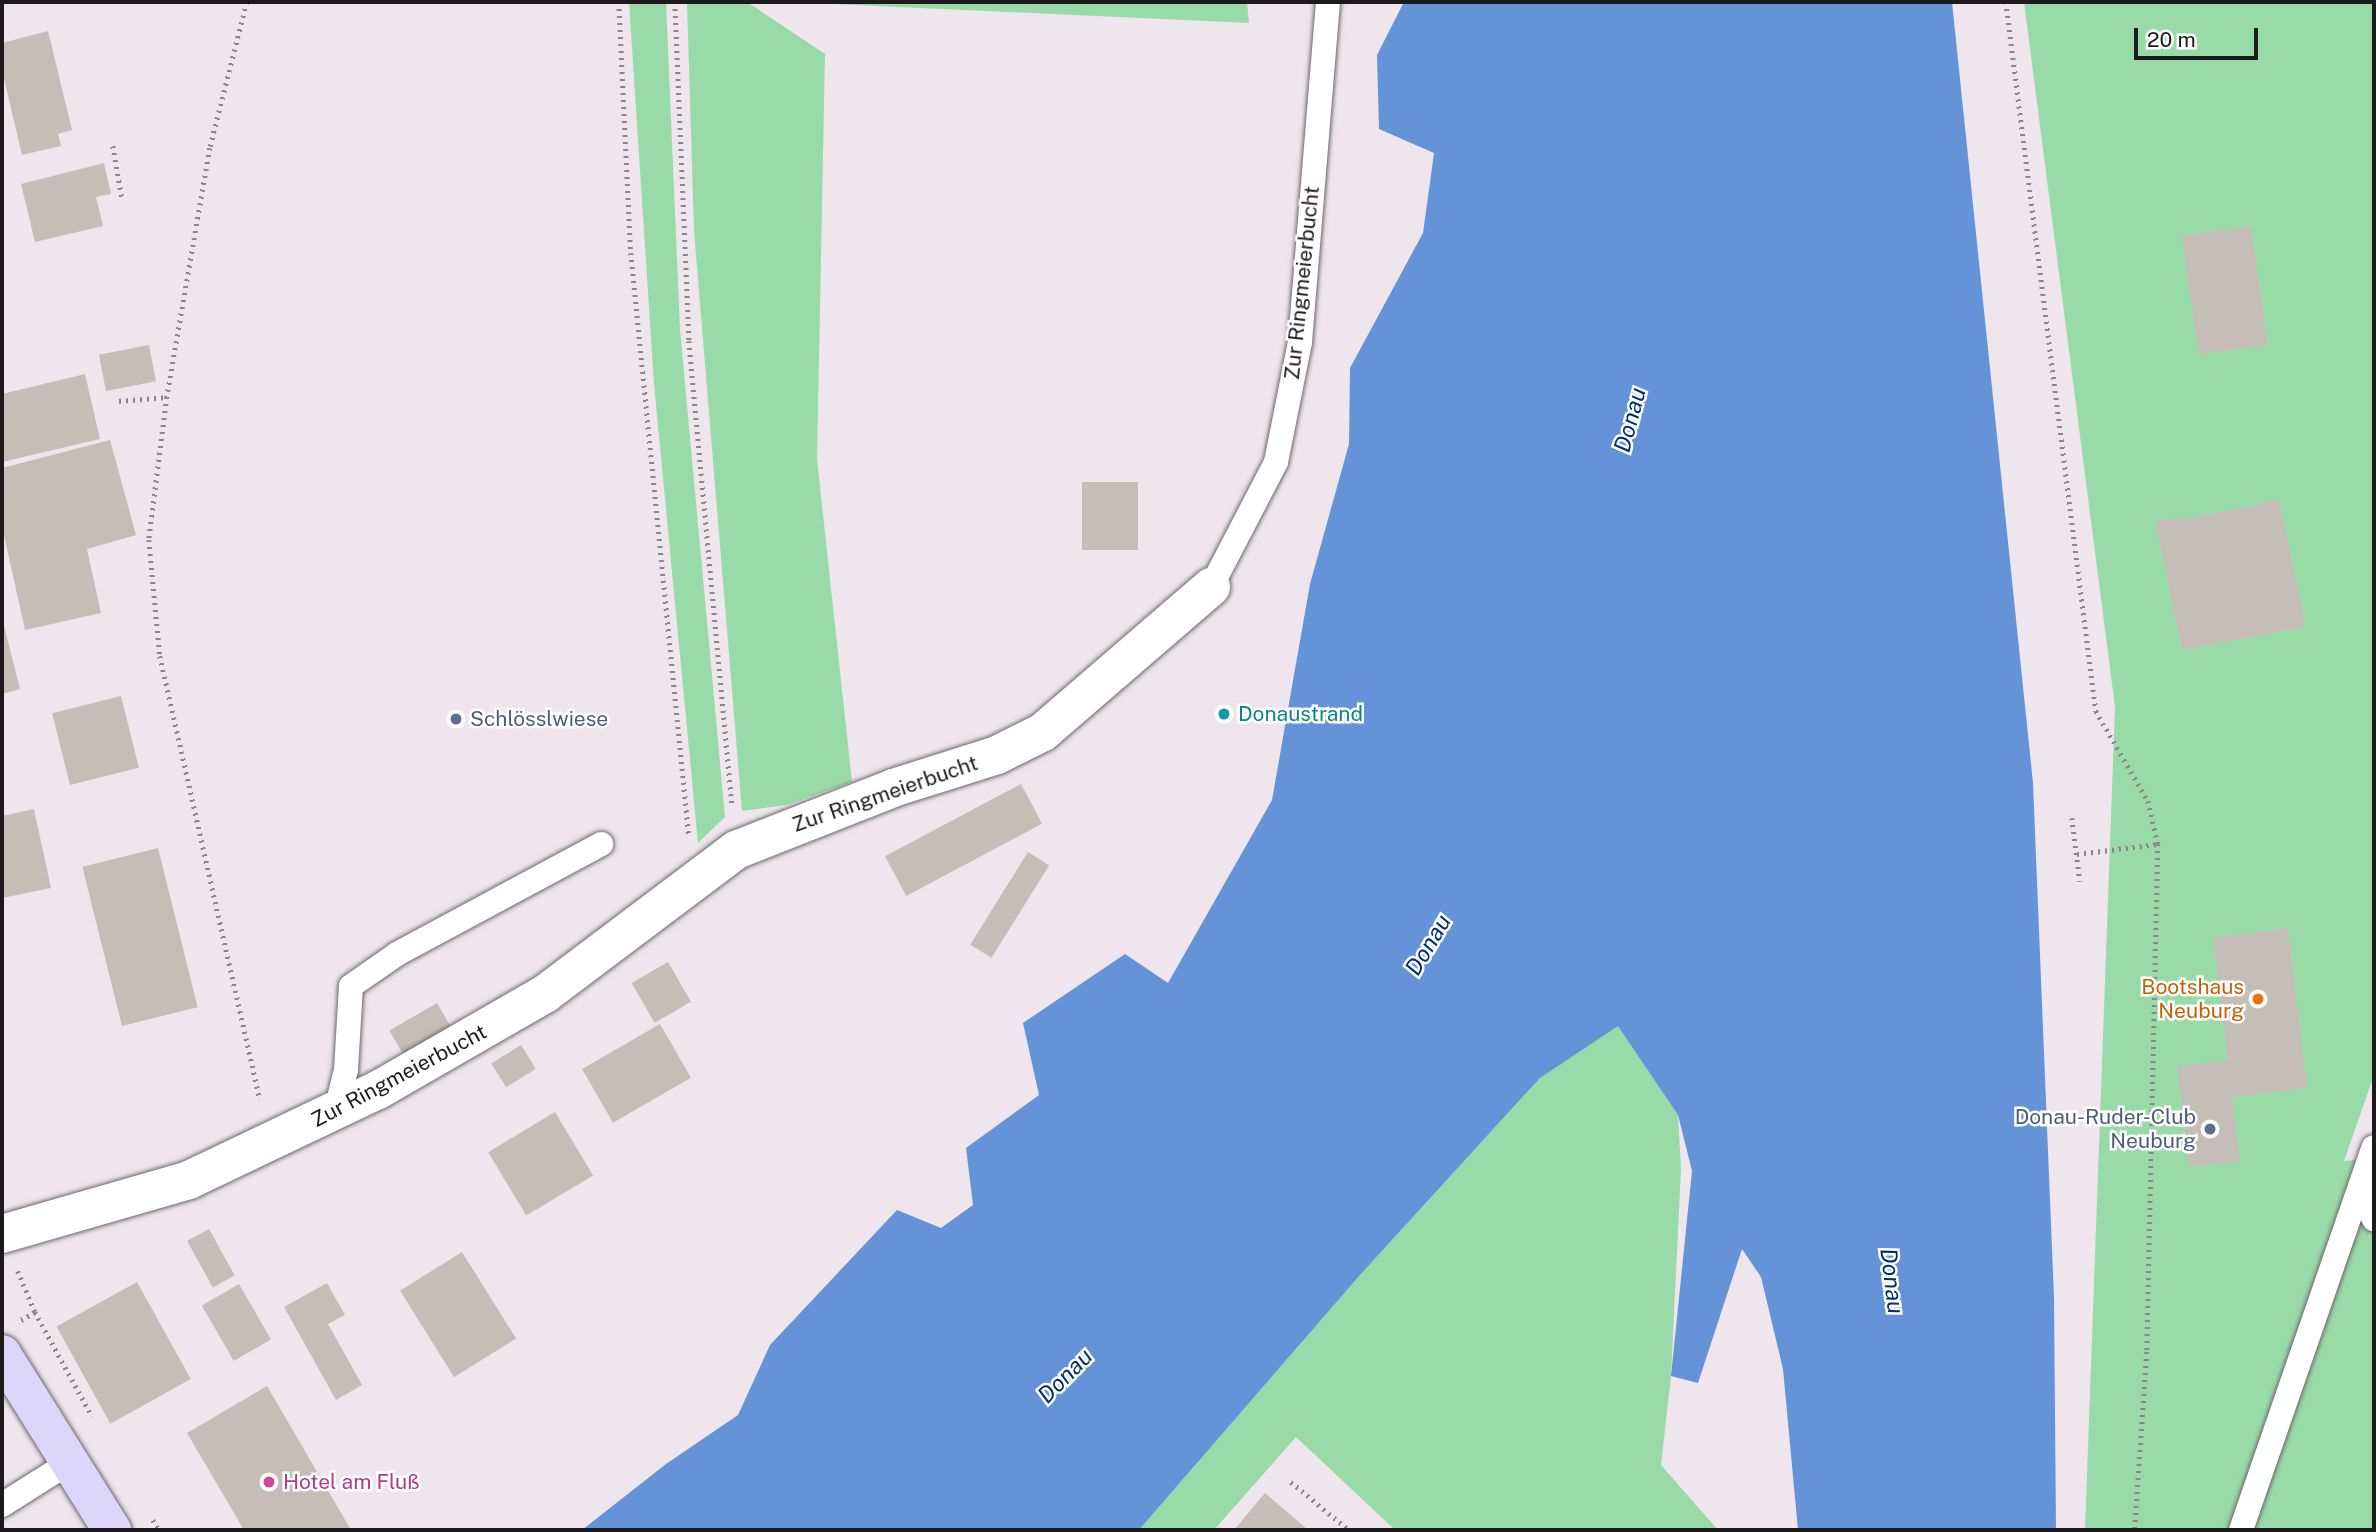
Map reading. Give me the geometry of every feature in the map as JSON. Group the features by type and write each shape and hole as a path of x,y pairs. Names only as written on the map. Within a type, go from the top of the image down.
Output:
{"main road":[{"path":"2,1354 67,1464 112,1530"}],"street":[{"name":"Zur Ringmeierbucht","path":"2,1234 189,1180 270,1143 336,1110 545,994 693,879 736,850 893,788 997,755 1043,732 1211,587"}],"lane":[{"name":"Zur Ringmeierbucht","path":"1211,587 1276,463 1300,342 1328,2"},
{"path":"336,1110 346,1070 351,986 397,954 601,844"},
{"path":"2241,1530 2374,1147"},
{"path":"2359,1191 2374,1219"},
{"path":"2,1505 67,1464"}],"path":[{"path":"247,2 211,148 167,397 149,540 160,656 270,1143"},
{"path":"620,2 631,253 693,879"},
{"path":"675,2 689,341 736,850"},
{"path":"2006,2 2096,711 2148,801 2158,844 2147,1352 2135,1530"},
{"path":"113,146 122,198"},
{"path":"119,401 167,397"},
{"path":"2072,818 2080,881"},
{"path":"2077,854 2158,844"},
{"path":"1291,1482 1349,1530"}],"green space":[{"path":"629,2 666,2 680,329 725,817 698,843 654,384"},
{"path":"687,2 747,2 825,54 817,459 852,782 786,805 742,811 694,231"},
{"path":"789,2 1247,2 1249,23"},
{"path":"2024,2 2374,2 2374,1075 2344,1161 2374,1158 2374,1530 2085,1530 2115,707"},
{"path":"1618,1025 1678,1115 1681,1169 1671,1376 1661,1465 1718,1530 1395,1530 1296,1437 1214,1530 1139,1530 1360,1275 1540,1078"}],"water":[{"name":"Donau","path":"1404,2 1952,2 2033,783 2054,1298 2056,1530 1798,1530 1783,1369 1761,1277 1742,1249 1698,1383 1671,1376 1692,1171 1678,1115 1618,1026 1540,1078 1360,1275 1139,1530 582,1530 666,1464 738,1415 770,1345 897,1210 941,1228 973,1205 966,1148 1039,1095 1023,1023 1125,954 1168,983 1272,800 1310,584 1349,444 1350,368 1423,233 1434,153 1379,129 1377,55"}],"building":[{"path":"48,31 72,130 58,134 61,146 22,155 2,70 2,43"},
{"path":"104,163 111,194 96,197 103,226 35,242 21,184"},
{"path":"2251,226 2268,345 2198,355 2182,236"},
{"path":"149,345 156,381 106,391 99,355"},
{"path":"85,374 100,439 2,462 2,394"},
{"path":"110,440 136,535 87,549 101,613 25,630 2,526 2,468"},
{"path":"1082,482 1138,482 1138,550 1082,550"},
{"path":"2279,500 2306,627 2182,650 2155,520 2195,517"},
{"path":"2,618 20,689 2,694"},
{"path":"121,696 139,768 70,785 52,713"},
{"path":"1021,784 1042,824 906,896 885,856"},
{"path":"34,809 51,888 2,898 2,816"},
{"path":"158,848 198,1007 122,1026 82,867"},
{"path":"1028,852 1049,865 991,958 970,944"},
{"name":"Bootshaus Neuburg","path":"2288,928 2307,1088 2232,1097 2240,1161 2189,1167 2177,1066 2228,1060 2213,937"},
{"path":"668,962 691,1002 655,1023 632,983"},
{"path":"437,1003 454,1032 406,1060 389,1030"},
{"path":"660,1024 691,1078 613,1123 582,1069"},
{"path":"521,1045 536,1069 506,1087 491,1064"},
{"path":"555,1112 593,1175 526,1216 488,1152"},
{"path":"209,1229 235,1275 213,1287 187,1241"},
{"path":"462,1252 516,1339 454,1377 400,1291"},
{"path":"137,1282 191,1379 110,1424 57,1327"},
{"path":"327,1283 345,1315 328,1324 362,1385 336,1400 284,1307"},
{"path":"239,1284 271,1339 234,1361 202,1306"},
{"name":"Hotel am Fluß","path":"267,1386 351,1530 244,1530 187,1433"},
{"path":"1265,1493 1308,1530 1234,1530"}],"place":[{"name":"Donaustrand","path":"1224,714"},
{"name":"Schlösslwiese","path":"456,719"},
{"name":"Bootshaus Neuburg","path":"2258,999"},
{"name":"Donau-Ruder-Club Neuburg","path":"2210,1129"},
{"name":"Hotel am Fluß","path":"269,1482"}]}
